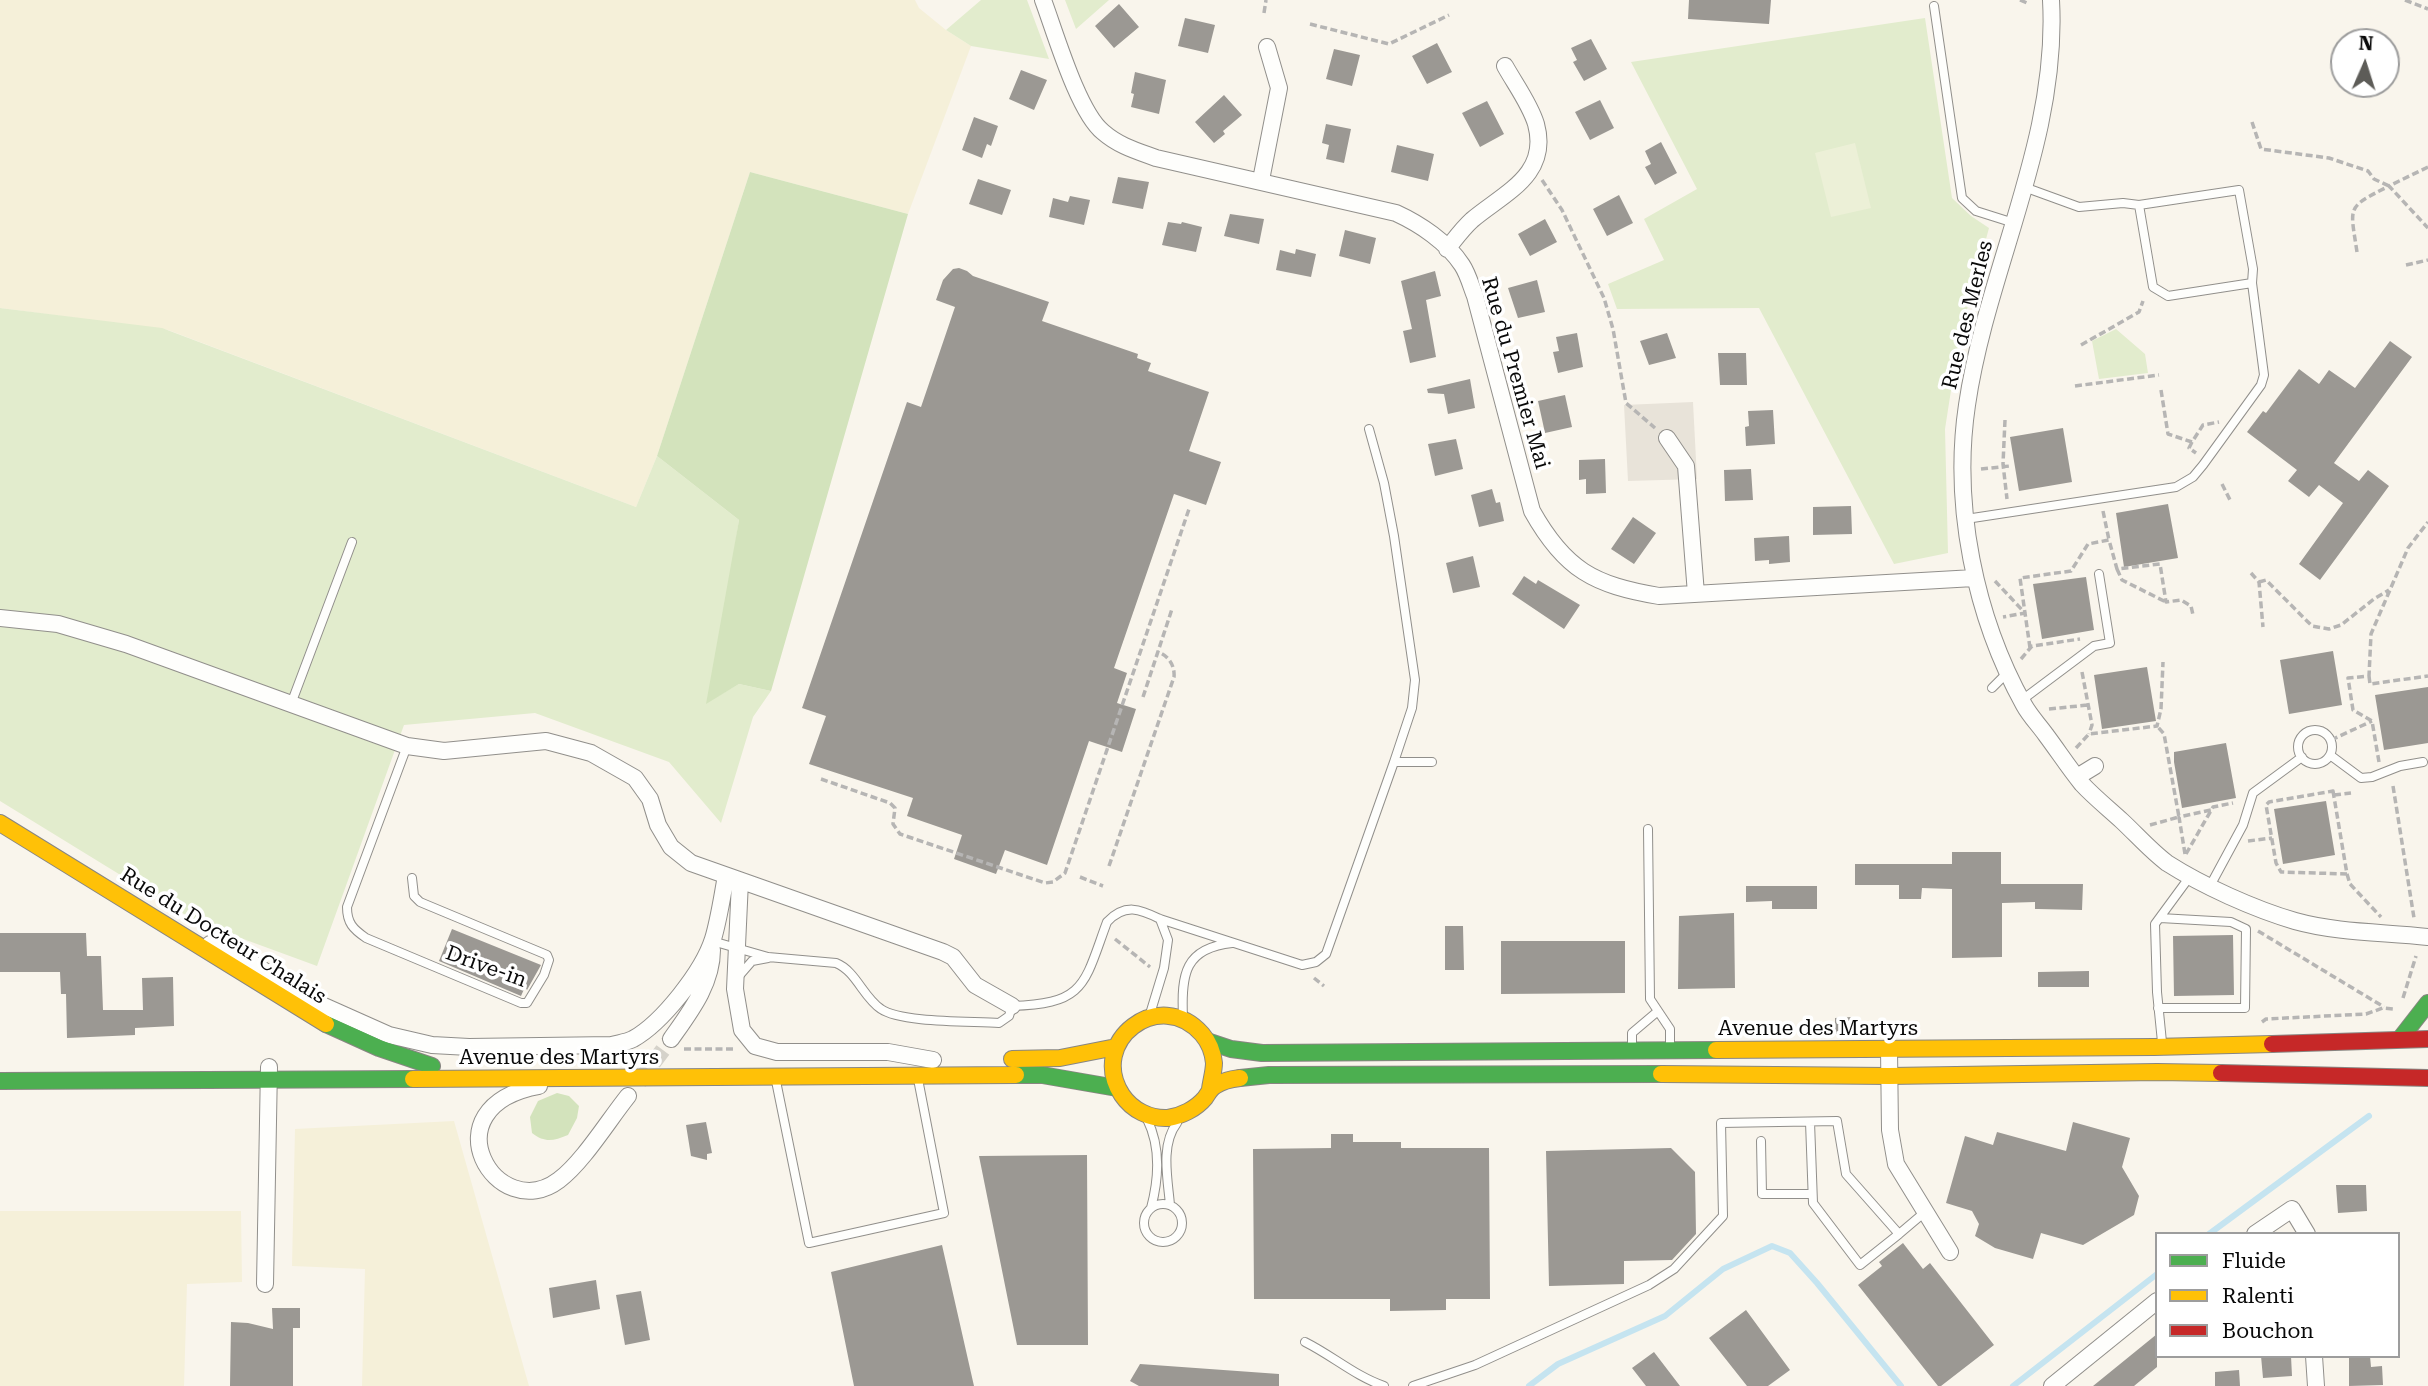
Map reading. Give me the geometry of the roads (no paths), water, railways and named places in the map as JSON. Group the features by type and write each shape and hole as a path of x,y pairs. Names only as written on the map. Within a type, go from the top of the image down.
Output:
{"main road":[{"name":"Rue du Docteur Chalais","path":"0,823 325,1024 379,1048 432,1066"},
{"path":"2400,1039 2428,1003"},
{"path":"1166,1015 1183,1018 1203,1032 1210,1042 1215,1065 1210,1089 1204,1099 1186,1113 1165,1118 1144,1114 1133,1108 1117,1088 1112,1061 1116,1047 1129,1029 1149,1017 1166,1015"},
{"name":"Avenue des Martyrs","path":"1210,1042 1226,1050 1243,1053 2162,1047 2428,1039"},
{"name":"Avenue des Martyrs","path":"0,1081 269,1074 432,1066 1060,1059 1116,1047"},
{"name":"Avenue des Martyrs","path":"0,1066 269,1074 591,1078 1042,1075 1117,1088"},
{"path":"1210,1089 1226,1080 1269,1075 1557,1073 1889,1076 2157,1072 2428,1078"}],"street":[{"name":"Rue du Premier Mai","path":"1043,0 1086,114 1102,132 1126,148 1156,158 1396,213 1419,224 1447,249 1462,265 1475,296 1532,511 1547,539 1569,561 1591,577 1621,590 1658,596 1974,578"},
{"name":"Rue des Merles","path":"2051,0 2053,33 2049,82 2036,143 1975,359 1967,405 1964,434 1966,519 1974,578 1986,620 2013,667 2022,700 2077,777 2166,862 2210,886 2295,921 2422,943"},
{"path":"1261,180 1279,88 1267,47"},
{"path":"1447,249 1471,221 1517,187 1536,160 1539,142 1535,121 1505,66"},
{"path":"1667,438 1686,467 1696,594"},
{"path":"0,618 58,624 126,644 407,746 443,751 546,741 591,753 635,778 650,799 658,825 671,847 691,863 943,952 953,957 975,985 1012,1006"},
{"path":"2077,777 2095,766"},
{"path":"170,927 243,957 306,998 378,1031 432,1045 612,1045 632,1039 669,1007 691,981 712,941 733,879"},
{"path":"733,879 739,1018 742,1030 755,1046 777,1052 888,1052 933,1060"},
{"path":"674,1044 708,978 712,941"},
{"path":"1889,1049 1890,1130 1896,1164 1950,1252"},
{"path":"265,1284 269,1074"},
{"path":"591,1078 526,1088 508,1094 488,1111 482,1121 479,1148 488,1170 494,1177 514,1188 526,1190 557,1182 571,1169 628,1096"},
{"path":"2258,1232 2292,1209 2306,1232"},
{"path":"2052,1386 2155,1303"},
{"path":"2314,1358 2316,1386"}],"lane":[{"path":"1934,6 1962,198 1976,211 2014,223"},
{"path":"1966,519 2176,487 2193,477 2261,385 2264,365 2252,283 2253,269 2239,190 2139,205 2123,203 2079,206 2024,187"},
{"path":"2139,205 2153,287 2168,296 2252,283"},
{"path":"712,941 768,957 836,963 843,966 870,1000 891,1015 999,1023 1009,1016 1012,1006 1054,1002 1080,986 1089,975 1107,922 1113,916 1139,909 1160,919 1302,965 1316,962 1326,954 1394,762 1412,708 1415,680 1394,536 1384,483 1369,429"},
{"path":"291,704 352,542"},
{"path":"2022,700 2094,646 2109,643 2099,574"},
{"path":"1992,688 2013,667"},
{"path":"2317,730 2331,740 2330,755 2324,762 2314,764 2302,757 2299,743 2306,733 2317,730"},
{"name":"Drive-in","path":"407,746 347,907 347,918 354,929 379,943 521,1003 527,1003 544,975 549,960 547,955 420,902 414,896 412,878"},
{"path":"2330,755 2361,778 2423,762"},
{"path":"2210,886 2242,825 2253,793 2302,757"},
{"path":"1394,762 1432,762"},
{"path":"1648,829 1650,999 1670,1029 1670,1051"},
{"path":"2162,1047 2155,924 2191,875"},
{"path":"2158,1008 2245,1008 2246,929 2231,922 2160,918"},
{"path":"1149,1017 1164,968 1168,940 1160,919"},
{"path":"1183,1018 1182,987 1187,967 1198,953 1214,945 1235,943"},
{"path":"736,981 743,968 752,961 768,957"},
{"path":"1595,1062 1632,1051 1632,1033 1658,1011"},
{"path":"1557,1073 1582,1065"},
{"path":"775,1078 809,1243 944,1213 918,1076"},
{"path":"1170,1205 1168,1145 1172,1130 1186,1113"},
{"path":"1144,1114 1155,1135 1158,1181 1151,1208 1144,1221 1146,1233 1156,1242 1168,1242 1179,1235 1183,1223 1178,1211 1170,1205 1160,1204 1151,1208"},
{"path":"1413,1386 1475,1365 1649,1285 1674,1269 1724,1216 1721,1123 1837,1121 1846,1174 1899,1234"},
{"path":"1810,1122 1813,1203 1860,1265 1926,1212"},
{"path":"1761,1141 1762,1194 1812,1195"},
{"path":"1305,1342 1328,1354 1354,1373 1384,1386"}],"waterway":[{"path":"2212,1232 2369,1116"},
{"path":"1529,1386 1558,1364 1665,1316 1723,1269 1772,1246 1790,1253 1901,1386"},
{"path":"2013,1386 2155,1276"}],"tunnel":[{"path":"639,1082 671,1039"}]}
